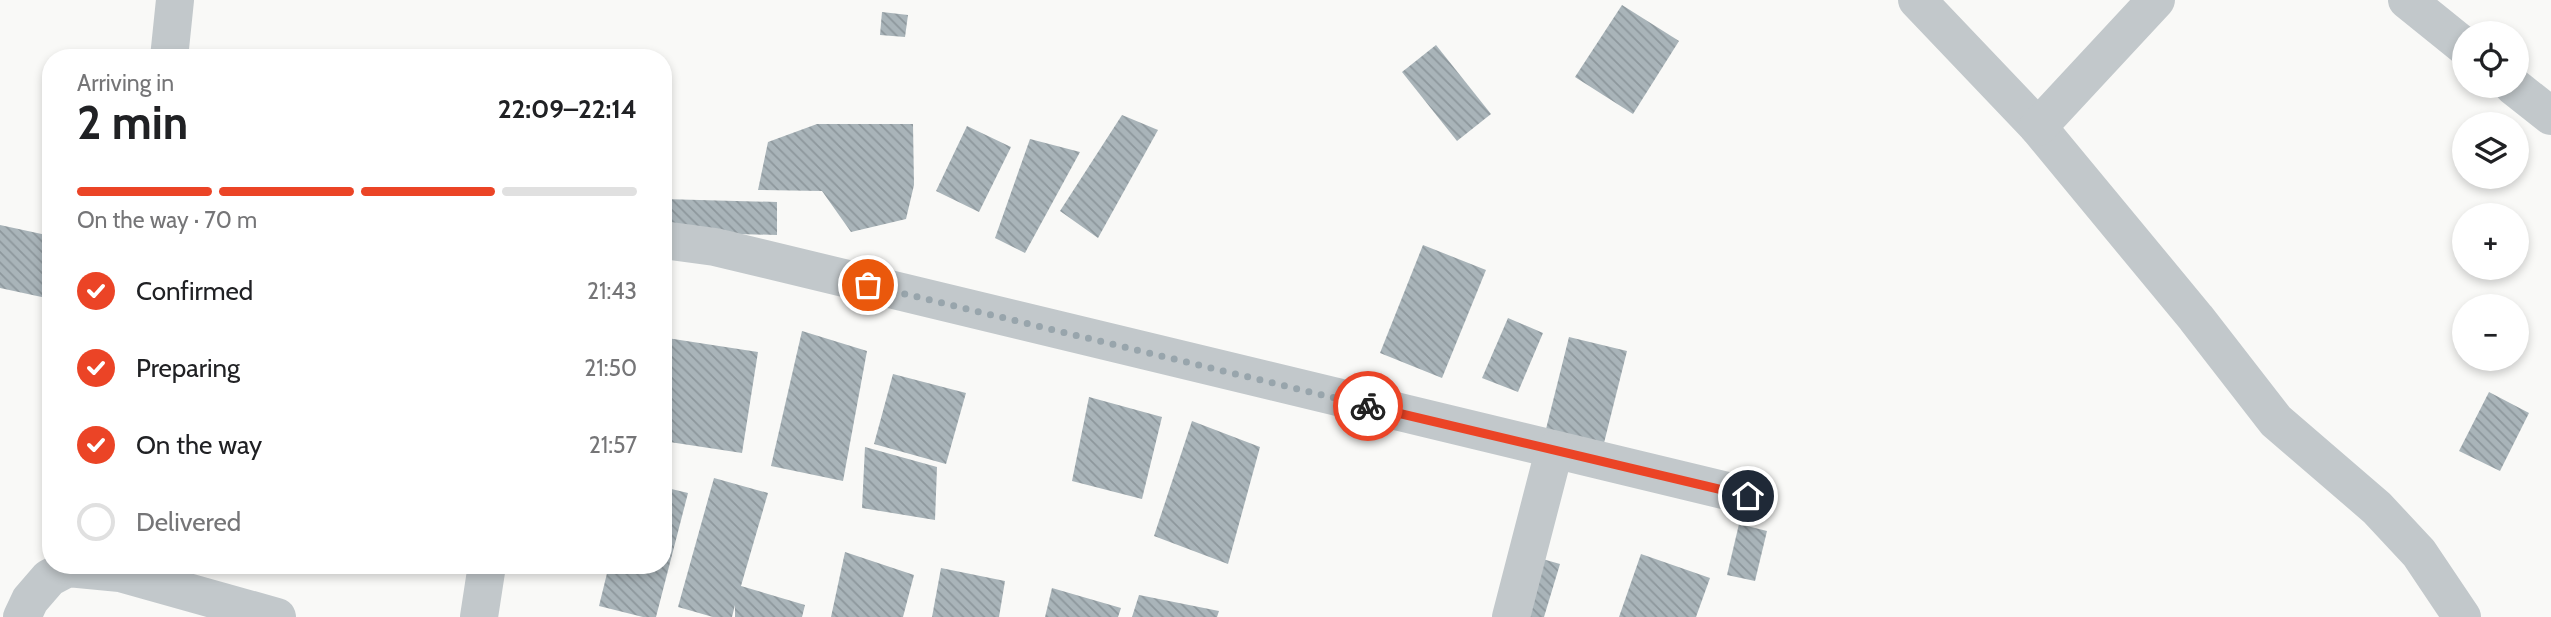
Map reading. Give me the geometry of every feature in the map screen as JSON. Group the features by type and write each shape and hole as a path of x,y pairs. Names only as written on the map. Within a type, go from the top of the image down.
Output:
{"street":[{"path":"170,49 175,0"},
{"path":"1917,0 2038,127 2196,318 2276,421 2377,508 2418,553 2454,614"},
{"path":"2038,127 2156,0"},
{"path":"2407,0 2452,36"},
{"path":"2529,98 2551,116"},
{"path":"672,241 715,247 1748,496"},
{"path":"1511,617 1555,451"},
{"path":"22,617 30,600 56,574"},
{"path":"124,574 277,617"},
{"path":"479,617 486,574"}],"building":[{"path":"1622,5 1679,41 1633,114 1575,77"},
{"path":"882,12 908,15 905,37 880,35"},
{"path":"1436,45 1491,114 1457,141 1402,72"},
{"path":"1122,115 1158,130 1098,238 1060,211"},
{"path":"817,124 913,124 914,185 906,219 851,232 822,191 758,190 768,142"},
{"path":"967,126 1011,147 979,212 936,191"},
{"path":"1030,139 1080,152 1025,253 995,238"},
{"path":"672,199 777,202 777,235 672,232"},
{"path":"0,225 42,234 42,297 0,288"},
{"path":"1423,245 1486,270 1442,378 1380,353"},
{"path":"1508,318 1543,333 1518,392 1482,378"},
{"path":"802,331 867,351 843,481 771,466"},
{"path":"1569,337 1627,351 1604,443 1546,429"},
{"path":"672,339 758,352 742,453 672,442"},
{"path":"893,374 966,393 946,464 874,444"},
{"path":"2489,392 2529,413 2500,471 2459,451"},
{"path":"1089,397 1162,417 1142,499 1072,481"},
{"path":"1192,421 1260,447 1228,564 1154,536"},
{"path":"865,447 937,467 935,520 862,508"},
{"path":"714,478 768,493 741,586 805,605 802,617 735,617 735,605 732,617 713,617 678,607"},
{"path":"672,489 688,493 672,555"},
{"path":"1739,524 1767,531 1755,581 1727,575"},
{"path":"845,552 914,575 903,617 831,617"},
{"path":"1641,554 1710,578 1696,617 1619,617"},
{"path":"1532,556 1560,564 1544,617 1515,617"},
{"path":"941,568 1005,581 999,617 932,617"},
{"path":"607,574 667,574 656,617 643,617 599,606"},
{"path":"1052,588 1121,608 1118,617 1045,617"},
{"path":"1139,595 1219,611 1217,617 1132,617"}],"way so far":[{"path":"868,285 1368,406"}],"route":[{"path":"1368,406 1748,496"}]}
